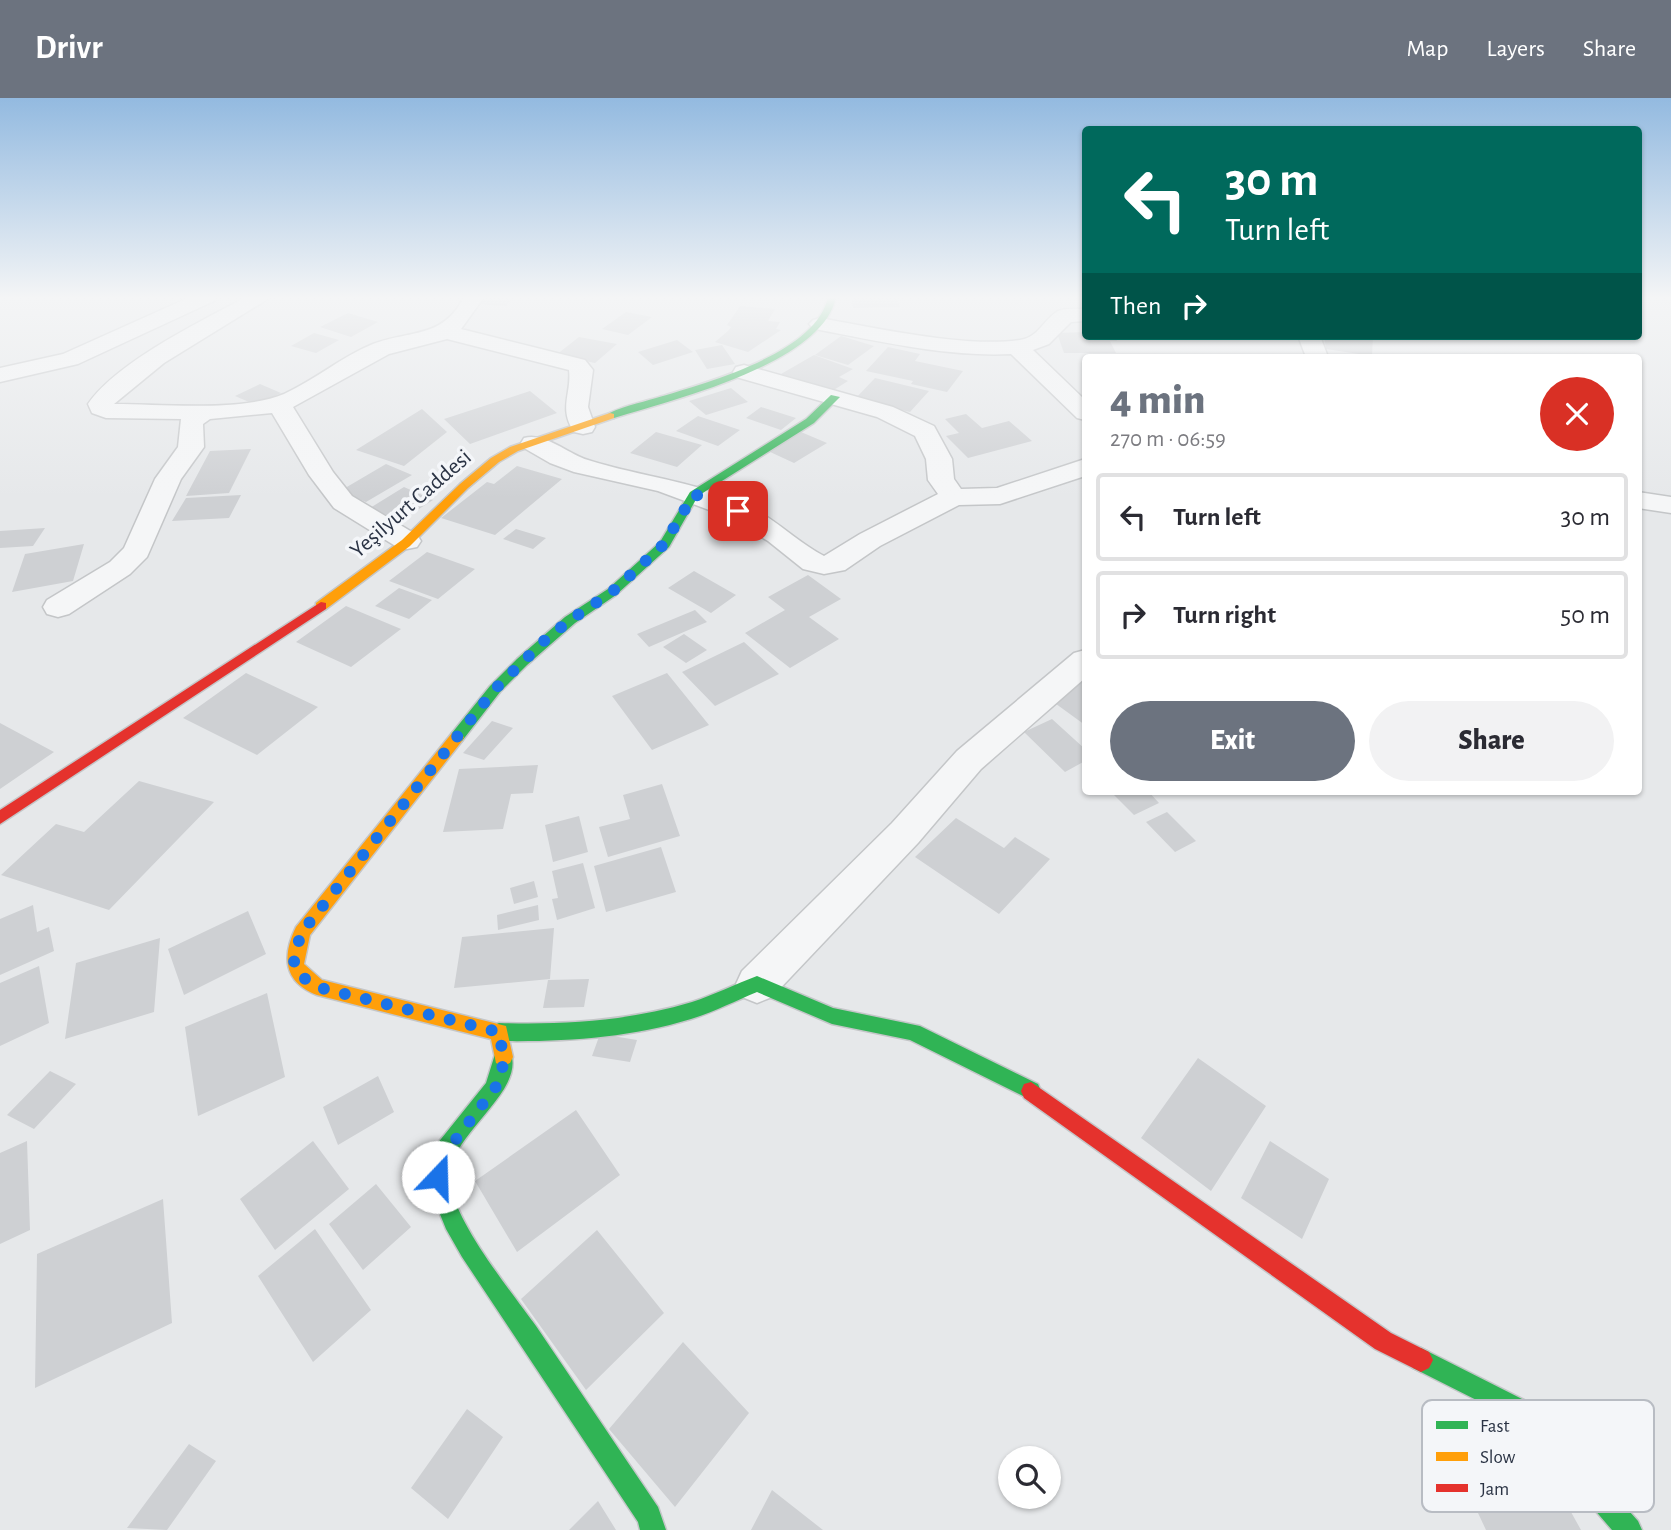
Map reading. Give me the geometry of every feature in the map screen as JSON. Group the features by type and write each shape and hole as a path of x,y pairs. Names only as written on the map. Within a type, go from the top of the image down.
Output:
{"street":[{"path":"0,375 49,364"},
{"path":"147,364 100,404 100,408 106,411 262,408 279,404 350,364"},
{"path":"572,364 582,370 576,407 583,427"},
{"name":"Yeşilyurt Caddesi","path":"0,818 227,670 382,562 407,541 476,472 514,449 744,372 760,364"},
{"path":"1034,364 1082,410"},
{"path":"744,372 885,412 925,431 939,459 942,480 954,496"},
{"path":"835,397 810,421 694,494 664,544 612,592 554,634 495,689 302,932 293,958 298,974 317,987 499,1032 543,1034 613,1029 691,1011 757,984 905,833 969,760 1082,664"},
{"path":"279,404 322,475 343,502 407,541"},
{"path":"58,607 120,568 137,551 168,479 191,447 190,425 194,418 210,411"},
{"path":"533,443 559,458 583,467 694,494 738,511 778,535 813,563 824,565 835,564 870,540 954,496 1000,496 1082,468"},
{"path":"1642,501 1671,505"},
{"path":"757,984 832,1016 913,1032 1022,1085 1134,1161 1383,1341 1500,1400"},
{"path":"499,1032 504,1061 498,1084 444,1155 438,1177 444,1205 649,1516 653,1530"},
{"path":"1613,1512 1629,1530"}],"building":[{"path":"704,364 735,364 707,369"},
{"path":"799,364 839,364 853,369 839,377 848,381 829,393 781,374"},
{"path":"873,364 929,364 963,371 947,392 911,384 913,381 866,371"},
{"path":"875,378 929,391 910,412 855,399"},
{"path":"260,384 281,393 256,405 235,396"},
{"path":"731,388 748,402 706,415 689,401"},
{"path":"530,391 557,413 470,444 444,419"},
{"path":"761,407 796,418 781,430 746,418"},
{"path":"422,409 447,432 404,466 356,450"},
{"path":"966,414 982,428 1009,421 1032,441 968,458 946,436 959,433 945,419"},
{"path":"698,416 740,430 718,446 676,431"},
{"path":"656,432 702,445 677,467 630,453"},
{"path":"801,432 827,443 794,463 768,451"},
{"path":"251,449 229,493 186,496 210,451"},
{"path":"386,464 412,475 366,502 340,491"},
{"path":"517,466 562,479 495,535 441,518 487,482 494,484"},
{"path":"404,487 433,500 400,521 370,508"},
{"path":"241,495 229,518 172,521 186,498"},
{"path":"45,528 33,546 0,548 0,531"},
{"path":"516,529 546,538 533,549 503,539"},
{"path":"84,544 73,581 12,592 25,554"},
{"path":"427,552 475,569 438,599 389,581"},
{"path":"694,571 736,595 711,613 668,588"},
{"path":"808,575 841,599 809,617 839,639 790,668 745,633 785,610 768,597"},
{"path":"399,588 432,600 409,619 375,606"},
{"path":"346,606 401,629 351,667 296,642"},
{"path":"695,610 707,622 649,647 637,634"},
{"path":"684,634 707,650 686,663 663,647"},
{"path":"744,642 779,674 715,706 682,672"},
{"path":"246,673 318,707 257,755 183,718"},
{"path":"667,673 709,725 652,750 612,696"},
{"path":"1082,682 1082,723 1052,701"},
{"path":"1052,719 1082,746 1082,763 1065,772 1024,732"},
{"path":"492,721 513,728 484,760 463,753"},
{"path":"0,723 54,752 0,789"},
{"path":"538,765 533,793 511,794 503,829 443,832 459,769"},
{"path":"139,781 214,802 109,910 1,875 56,824 84,832"},
{"path":"662,784 680,836 608,857 599,827 630,819 623,795"},
{"path":"1114,795 1152,795 1159,803 1134,815"},
{"path":"1167,812 1196,841 1175,852 1146,822"},
{"path":"579,816 588,852 553,862 545,825"},
{"path":"956,818 1004,848 1015,837 1050,859 999,914 915,857"},
{"path":"661,847 676,892 606,912 594,866"},
{"path":"583,863 595,908 557,920 552,899 558,898 552,871"},
{"path":"534,881 538,897 514,904 510,888"},
{"path":"33,905 37,932 49,927 54,951 0,975 0,919"},
{"path":"538,905 539,920 498,930 497,915"},
{"path":"248,911 266,954 184,995 168,949"},
{"path":"554,928 550,979 454,988 462,937"},
{"path":"160,938 154,1012 65,1039 76,963"},
{"path":"39,966 49,1023 0,1046 0,983"},
{"path":"589,979 584,1007 543,1008 548,980"},
{"path":"267,993 285,1077 198,1116 185,1027"},
{"path":"600,1034 637,1040 630,1062 592,1056"},
{"path":"1198,1058 1266,1106 1211,1191 1141,1138"},
{"path":"50,1071 76,1084 34,1129 7,1115"},
{"path":"378,1076 394,1112 338,1145 323,1107"},
{"path":"576,1110 620,1175 517,1252 475,1181"},
{"path":"27,1141 30,1230 0,1244 0,1153"},
{"path":"313,1141 349,1189 275,1250 240,1199"},
{"path":"1270,1141 1329,1179 1302,1239 1241,1198"},
{"path":"376,1184 411,1227 363,1270 329,1224"},
{"path":"163,1199 172,1323 35,1388 37,1254"},
{"path":"315,1229 371,1310 313,1362 258,1276"},
{"path":"597,1230 664,1313 586,1390 521,1299"},
{"path":"683,1342 749,1413 675,1507 609,1429"},
{"path":"467,1409 503,1437 448,1519 411,1488"},
{"path":"189,1444 216,1461 167,1530 127,1528"},
{"path":"772,1490 823,1530 751,1530"},
{"path":"598,1501 616,1530 569,1530"},
{"path":"1571,1512 1581,1530 1486,1530 1478,1513"}],"traffic: fast":[{"path":"610,416 696,389 761,364"},
{"path":"457,737 495,689 522,662 570,620 612,592 665,544 694,494 810,421 835,397"},
{"path":"499,1032 572,1031 644,1022 692,1010 757,984 832,1016 913,1032 1031,1091"},
{"path":"503,1057 492,1090 452,1138 445,1151 439,1176 443,1197 470,1249 649,1516 653,1530"},
{"path":"1421,1360 1500,1400"},
{"path":"1613,1512 1629,1530"}],"traffic: slow":[{"path":"321,606 406,543 464,486 495,460 514,449 610,416"},
{"path":"457,737 302,932 295,964 301,975 317,987 499,1032 503,1057"}],"traffic: jam":[{"path":"0,818 321,606"},
{"path":"1031,1091 1383,1341 1421,1360"}],"route":[{"path":"438,1177 444,1155 498,1084 504,1061 499,1032 317,987 298,974 293,958 302,932 495,689 545,640 612,592 664,544 694,494 738,511"}]}
